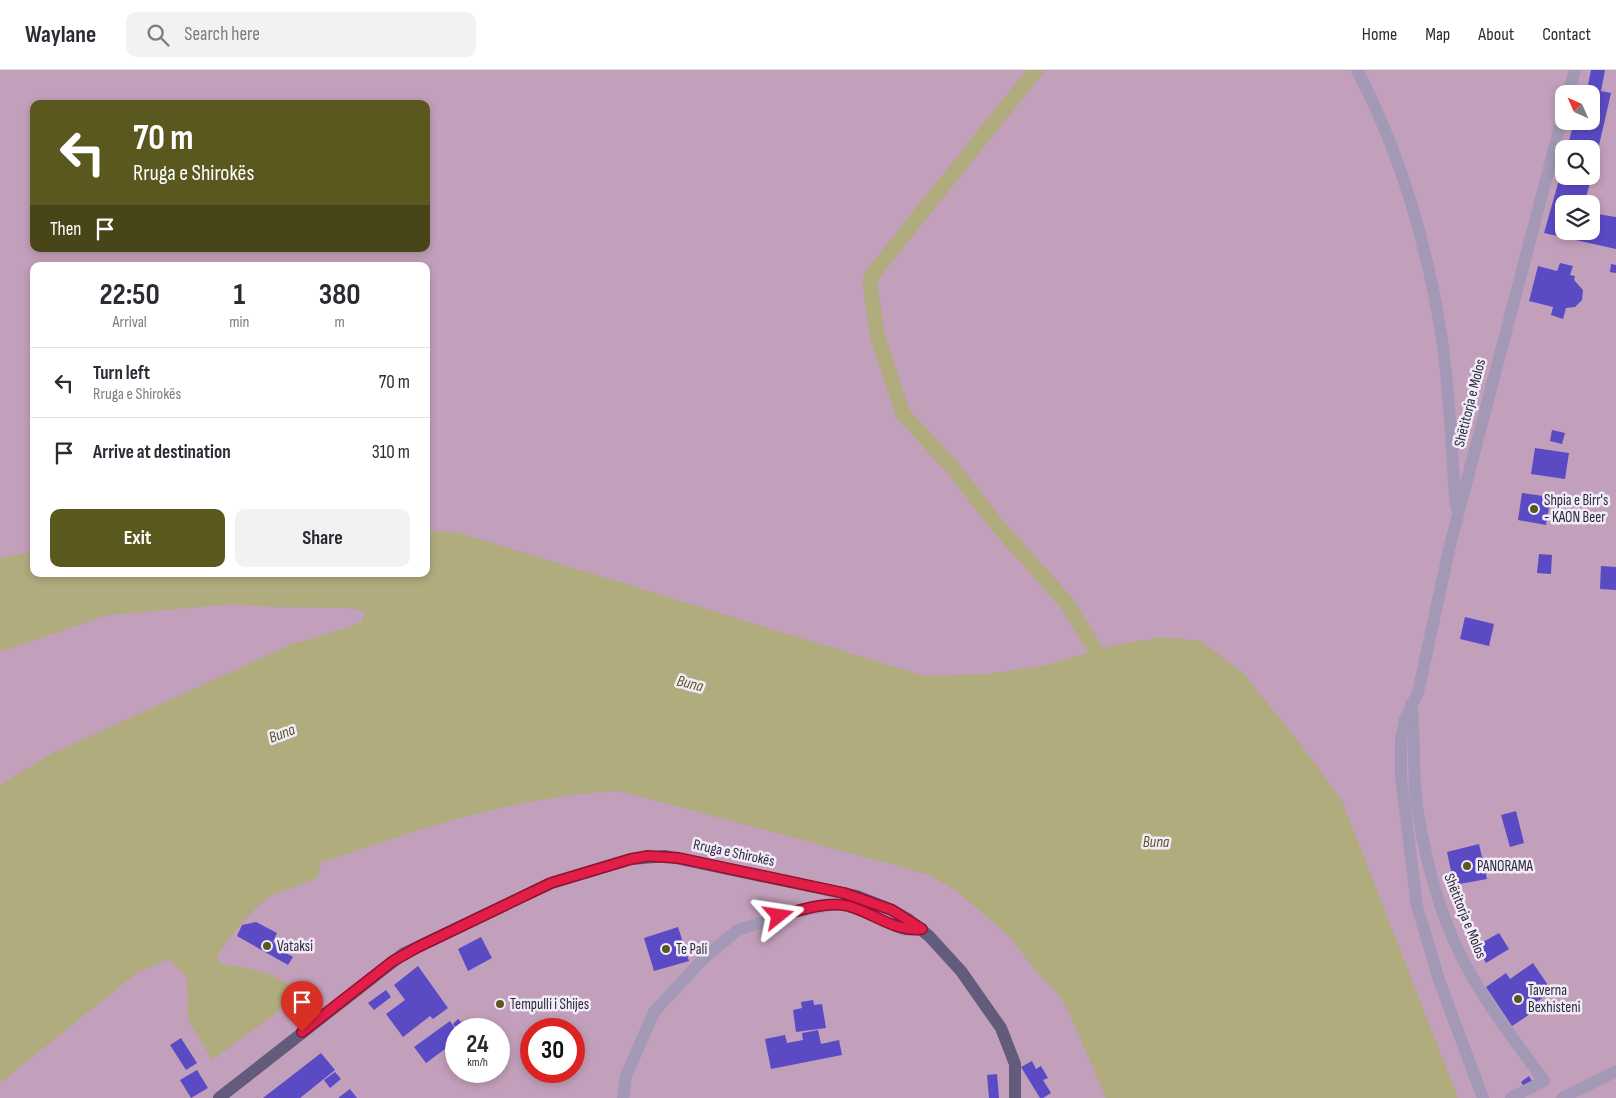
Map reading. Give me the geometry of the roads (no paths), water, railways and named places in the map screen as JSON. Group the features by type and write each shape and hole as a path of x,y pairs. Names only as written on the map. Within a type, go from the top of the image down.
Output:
{"main road":[{"name":"Rruga e Shirokës","path":"219,1098 403,954 551,883 631,859 648,856 679,858 857,896 892,910 922,929 961,971 1001,1028 1015,1064 1016,1098"}],"street":[{"path":"1356,70 1380,118 1405,182 1425,250 1441,334 1457,517"},
{"path":"1571,85 1575,70"},
{"name":"Shëtitorja e Molos","path":"1483,1098 1440,983 1417,906 1400,740 1411,704 1418,692 1457,517 1559,130"},
{"name":"Shëtitorja e Molos","path":"1411,704 1414,722 1413,775 1423,839 1434,888 1473,980 1544,1081 1511,1098"},
{"path":"623,1098 626,1076 654,1012 704,958 738,930 794,912 832,905 846,905 905,930 922,929"},
{"path":"1562,1098 1616,1071"}],"water":[{"name":"Buna","path":"430,530 460,533 924,676 986,674 1043,666 1115,645 1163,637 1201,641 1243,673 1302,746 1342,801 1458,1098 1106,1098 1069,1012 1059,995 1036,971 1008,935 958,892 929,875 620,791 543,800 468,816 394,838 321,863 318,877 268,898 255,909 230,937 219,954 218,960 223,964 264,972 274,976 292,988 299,996 212,1060 188,1019 187,978 169,959 138,972 0,1083 0,785 51,754 292,644 348,628 361,622 365,613 357,609 343,608 271,607 234,604 108,615 0,652 0,558 30,552 30,577 430,577"}],"waterway":[{"path":"1036,70 879,266 871,277 870,284 877,335 903,414 952,467 997,525 1066,602 1096,651"}],"place":[{"name":"Shpia e Birr's - KAON Beer","path":"1534,509"},
{"name":"PANORAMA","path":"1467,866"},
{"name":"Vataksi","path":"267,946"},
{"name":"Te Pali","path":"666,949"},
{"name":"Taverna Bexhisteni","path":"1518,999"},
{"name":"Tempulli i Shijes","path":"500,1004"}]}
